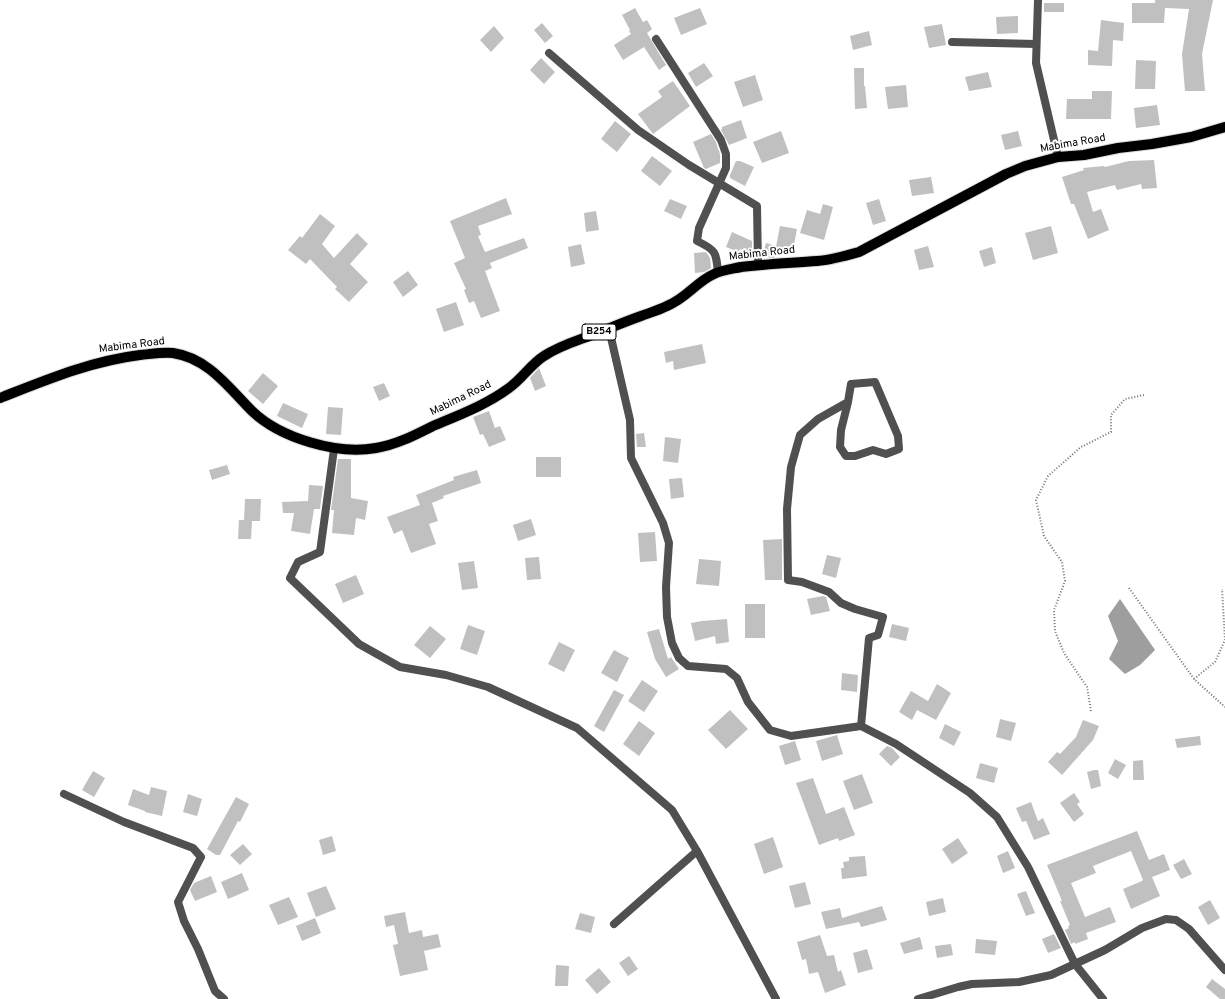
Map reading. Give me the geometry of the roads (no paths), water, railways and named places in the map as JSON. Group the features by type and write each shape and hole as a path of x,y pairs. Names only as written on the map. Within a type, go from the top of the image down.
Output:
{"main road":[{"name":"Mabima Road","path":"0,398 69,371 100,361 149,354 173,353 200,362 214,372 253,412 267,423 297,437 334,449 361,450 377,448 396,442 482,405 510,387 541,357 559,347 669,305 686,296 699,283 718,272 758,265 820,261 840,258 859,252 1006,174 1025,166 1058,157 1084,155 1118,148 1191,137 1225,127"}],"street":[{"path":"1038,0 1036,63 1058,157"},
{"path":"656,39 720,140 726,154 726,168 699,228 697,241 709,246 716,254 718,272"},
{"path":"952,42 1036,44"},
{"path":"549,53 638,130 689,165 757,206 758,265"},
{"path":"608,329 630,420 631,458 663,523 670,543 666,587 667,617 672,643 679,658 688,666 726,669 737,678 748,702 770,730 791,736 861,726 896,744 970,793 997,817 1028,867 1075,964 1103,999"},
{"path":"848,402 841,430 840,447 846,456 855,456 873,450 886,454 899,449 898,436 875,382 851,384 848,402 818,420 800,435 791,466 787,509 788,580 802,582 829,592 841,603 855,610 883,617 878,635 869,638 861,726"},
{"path":"334,449 320,552 298,562 290,578 359,644 400,667 446,675 488,688 577,728 672,810 697,851 776,999"},
{"path":"64,794 124,822 193,848 201,857 178,902 184,921 198,949 215,991 224,999"},
{"path":"614,924 697,851"},
{"path":"918,999 972,984 1019,982 1051,975 1105,950 1142,928 1166,918 1176,920 1189,929 1225,970"}]}
